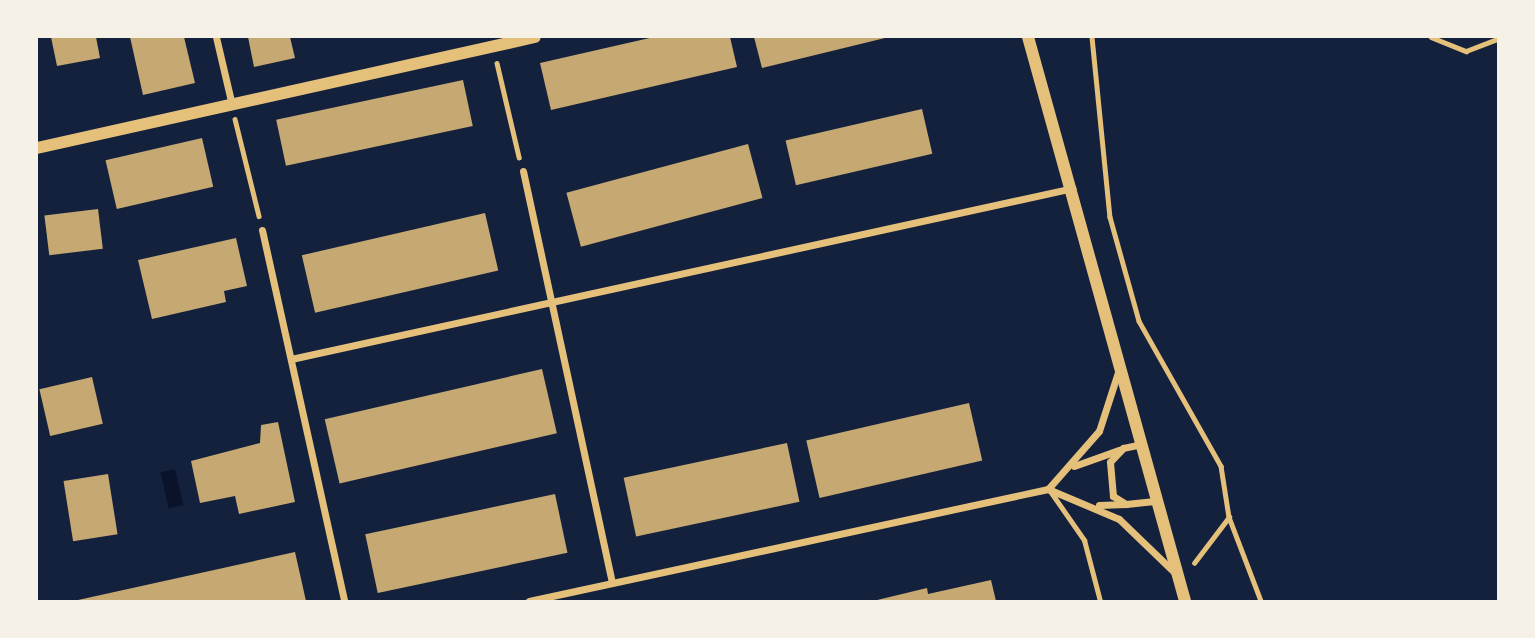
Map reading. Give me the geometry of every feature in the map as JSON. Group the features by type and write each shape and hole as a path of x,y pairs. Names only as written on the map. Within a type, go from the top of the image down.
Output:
{"street":[{"path":"216,37 232,105"},
{"path":"37,148 232,105 492,41 535,37"},
{"path":"1028,37 1075,188 1185,601"},
{"path":"523,171 612,582"},
{"path":"291,359 550,305 1075,188"},
{"path":"262,230 344,601"},
{"path":"1048,489 1073,466 1099,431 1121,363"},
{"path":"1073,466 1142,444"},
{"path":"1123,448 1110,462 1109,480 1113,496 1129,504"},
{"path":"529,601 1048,489 1098,505 1157,500"},
{"path":"1098,505 1180,579"}],"lane":[{"path":"1048,489 1084,540 1100,601"}],"path":[{"path":"1092,37 1111,217 1139,321 1221,466 1229,517 1261,601"},
{"path":"1431,37 1466,51 1498,39"},
{"path":"492,41 523,171"},
{"path":"232,105 262,230"},
{"path":"1180,579 1229,517"}],"water":[{"path":"175,469 183,505 169,508 160,472"}],"building":[{"path":"51,37 96,37 100,58 57,66"},
{"path":"130,37 184,37 195,83 143,95"},
{"path":"248,37 290,37 295,58 254,67"},
{"path":"654,37 730,37 737,67 551,110 540,63"},
{"path":"754,37 884,37 885,38 762,68"},
{"path":"463,80 473,126 286,166 276,120"},
{"path":"922,109 932,154 796,185 786,140"},
{"path":"202,138 213,187 117,209 106,160"},
{"path":"748,144 762,198 581,247 566,193"},
{"path":"98,209 103,249 49,255 44,216"},
{"path":"485,213 498,270 315,313 302,255"},
{"path":"236,238 247,286 224,291 226,302 152,319 138,260"},
{"path":"542,369 557,433 340,483 325,419"},
{"path":"92,377 103,424 50,436 39,389"},
{"path":"969,403 982,460 820,498 806,441"},
{"path":"278,422 295,502 239,514 235,496 200,503 191,461 260,443 261,425"},
{"path":"787,443 799,502 636,536 624,478"},
{"path":"108,474 118,534 73,541 64,481"},
{"path":"555,494 567,553 378,593 365,534"},
{"path":"295,552 306,601 78,601 78,600"},
{"path":"991,580 996,601 873,601 927,588 928,594"}]}
